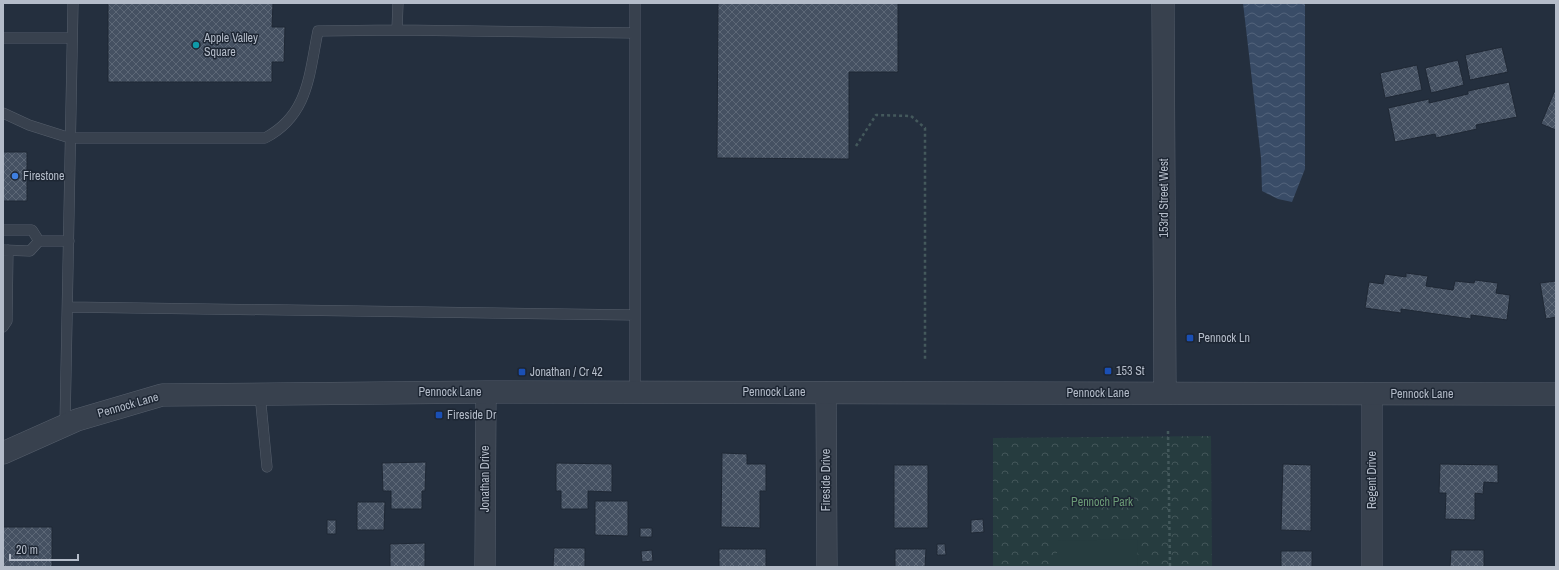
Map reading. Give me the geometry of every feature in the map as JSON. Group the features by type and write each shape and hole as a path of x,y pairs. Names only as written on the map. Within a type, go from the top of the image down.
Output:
{"street":[{"name":"153rd Street West","path":"1163,3 1165,393"},
{"name":"Pennock Lane","path":"3,453 77,420 162,395 486,392 1556,394"},
{"name":"Jonathan Drive","path":"485,567 486,392"},
{"name":"Fireside Drive","path":"826,392 827,567"},
{"name":"Regent Drive","path":"1372,394 1372,567"}],"lane":[{"path":"65,425 73,3"},
{"path":"397,30 398,3"},
{"path":"635,3 635,392"},
{"path":"3,113 28,125 70,138 265,138 277,132 289,121 300,105 307,86 318,31 397,30 635,33"},
{"path":"3,38 72,38"},
{"path":"3,230 32,230 39,240"},
{"path":"39,240 69,241"},
{"path":"3,327 7,320 6,250 30,251 39,240"},
{"path":"68,307 635,315"},
{"path":"260,394 267,467"}],"path":[{"path":"856,146 876,115 911,116 925,128 925,359"},
{"path":"1168,430 1170,567"}],"green space":[{"name":"Pennoch Park","path":"1211,436 1212,567 993,567 993,438"},
{"path":"1137,539 1138,567 1057,567 1057,541"}],"water":[{"path":"1243,3 1305,3 1305,169 1292,202 1278,199 1262,191 1261,158"}],"building":[{"name":"Apple Valley Square","path":"108,3 273,3 272,27 285,27 284,62 272,62 272,82 108,82"},
{"path":"718,3 898,3 898,72 849,72 849,159 717,158"},
{"path":"1502,47 1508,72 1470,80 1465,55"},
{"path":"1458,60 1464,85 1431,93 1425,68"},
{"path":"1417,65 1422,90 1385,98 1380,73"},
{"path":"1509,82 1517,117 1476,125 1477,129 1436,138 1435,134 1395,142 1388,108 1429,99 1429,103 1468,94 1468,91"},
{"path":"1555,90 1556,91 1556,130 1541,124"},
{"name":"Firestone","path":"3,152 27,152 27,201 3,201"},
{"path":"1406,273 1428,276 1426,286 1453,290 1455,281 1474,283 1475,280 1498,283 1496,293 1510,295 1507,320 1471,315 1471,319 1401,309 1401,313 1365,308 1369,282 1383,284 1385,274 1406,277"},
{"path":"1556,281 1556,317 1546,319 1540,283"},
{"path":"722,453 747,454 747,464 766,464 766,491 760,491 760,528 721,527"},
{"path":"426,462 425,491 422,491 422,509 391,509 391,491 383,491 382,463"},
{"path":"556,463 612,464 612,492 588,491 588,509 561,509 561,491 556,491"},
{"path":"1283,464 1311,465 1311,531 1281,530"},
{"path":"1440,464 1498,465 1498,483 1484,482 1483,494 1475,493 1475,520 1445,519 1446,493 1439,493"},
{"path":"894,465 928,465 928,528 894,528"},
{"path":"595,501 628,501 628,536 595,535"},
{"path":"357,502 385,502 384,530 357,530"},
{"path":"983,519 984,532 971,533 971,520"},
{"path":"327,520 336,520 336,534 327,534"},
{"path":"3,527 52,527 52,567 3,567"},
{"path":"640,528 652,528 652,537 640,537"},
{"path":"425,543 425,567 390,567 390,544"},
{"path":"937,544 945,544 946,555 937,555"},
{"path":"554,548 585,548 585,567 553,567"},
{"path":"719,549 766,549 766,567 719,567"},
{"path":"895,549 926,549 925,567 895,567"},
{"path":"652,550 653,561 642,562 641,551"},
{"path":"1451,550 1484,550 1484,567 1450,567"},
{"path":"1281,551 1312,551 1312,567 1281,567"}],"place":[{"name":"Apple Valley Square","path":"196,45"},
{"name":"Firestone","path":"15,176"},
{"name":"Pennock Ln","path":"1190,338"},
{"name":"153 St","path":"1108,371"},
{"name":"Jonathan / Cr 42","path":"522,372"},
{"name":"Fireside Dr","path":"439,415"}]}
